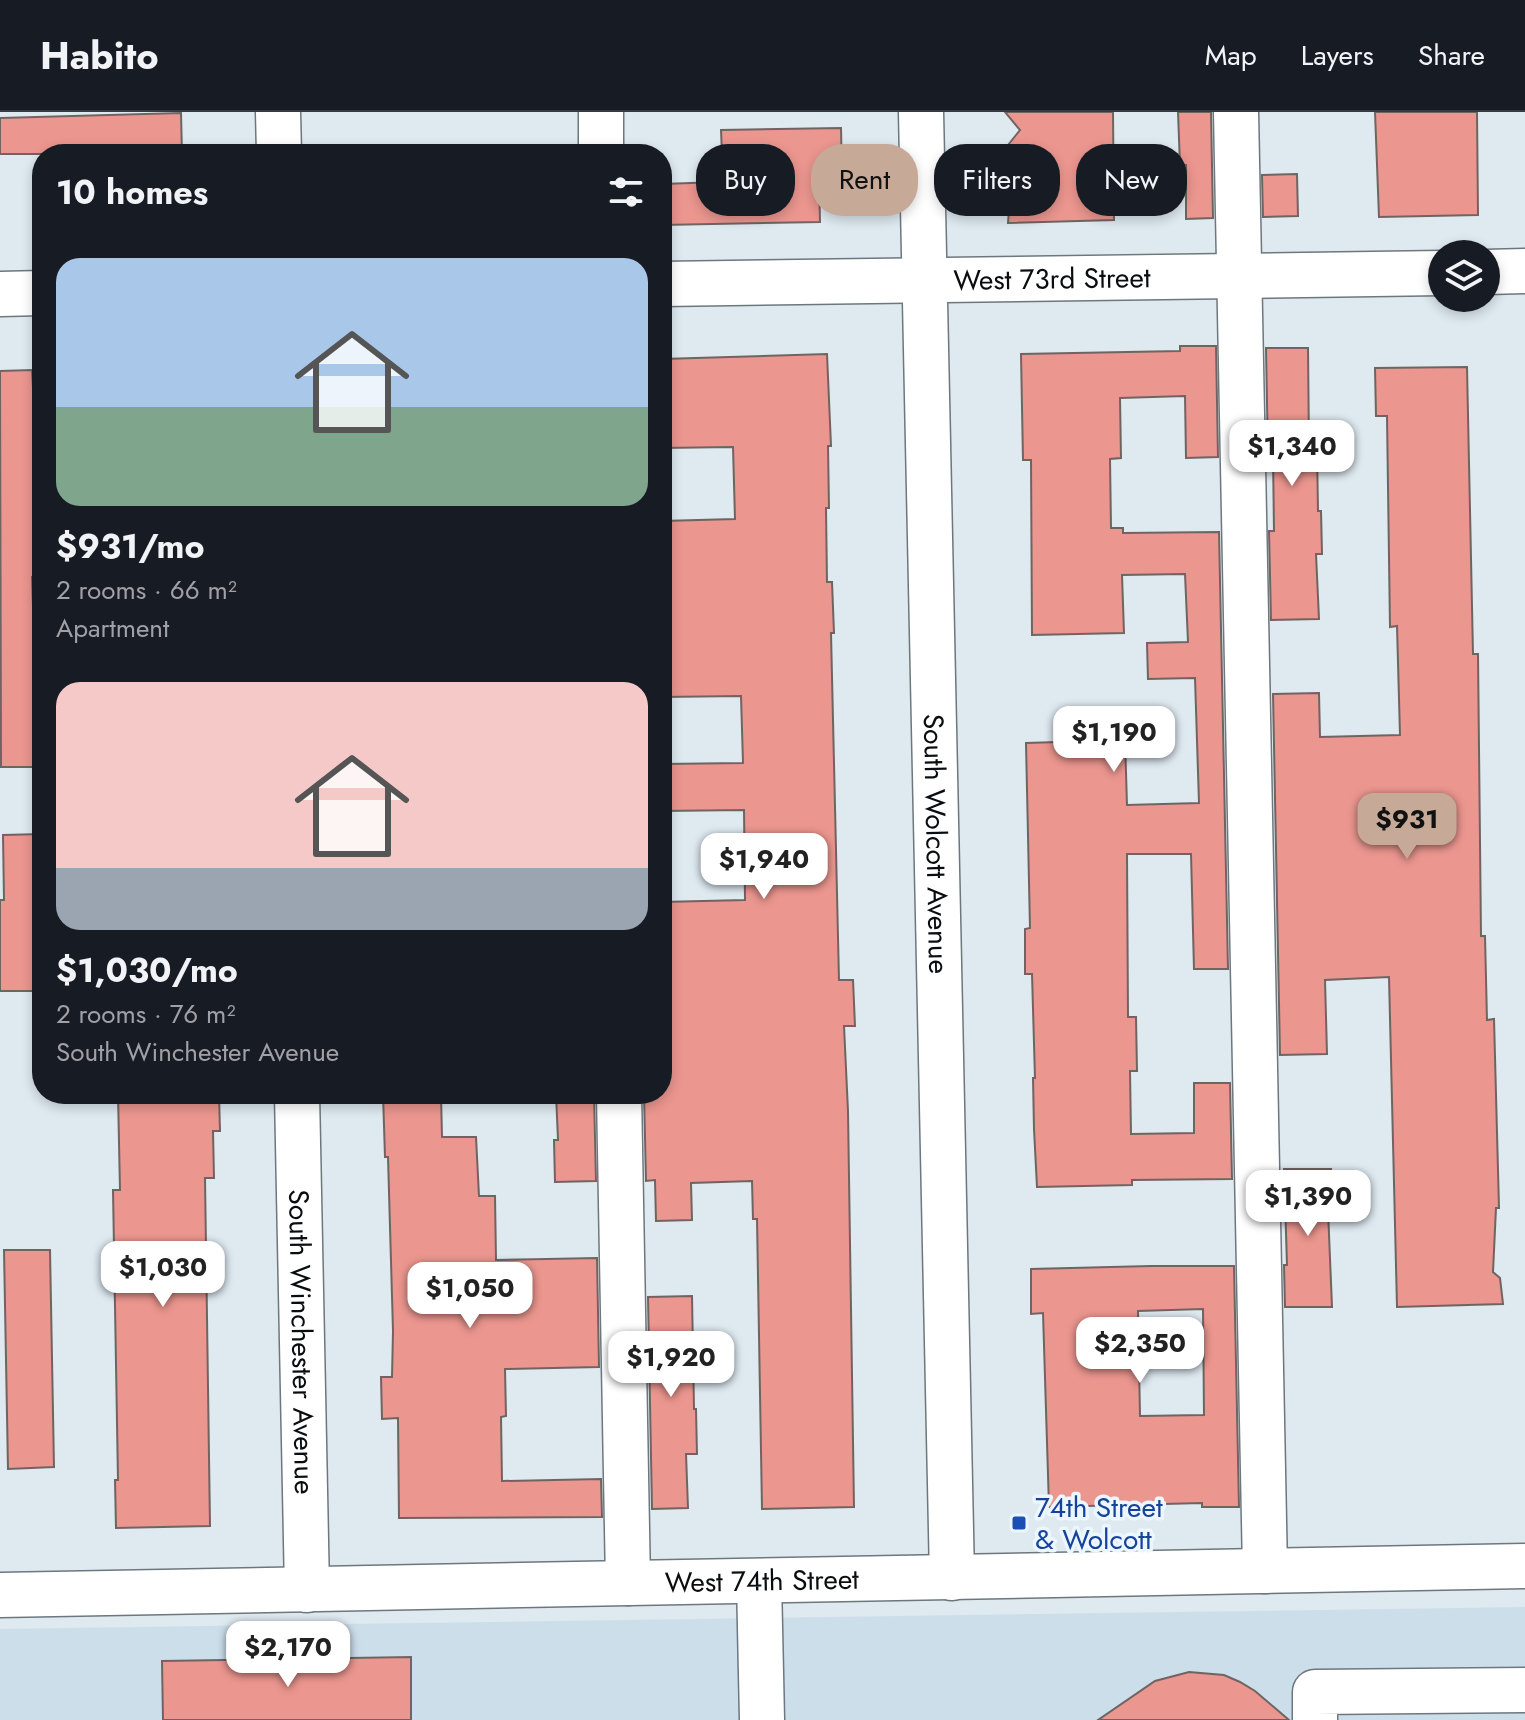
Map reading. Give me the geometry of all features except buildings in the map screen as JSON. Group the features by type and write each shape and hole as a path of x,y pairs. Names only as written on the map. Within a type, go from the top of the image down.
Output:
{"street":[{"path":"278,112 279,144"},
{"path":"601,112 601,144"},
{"name":"South Wolcott Avenue","path":"921,112 952,1578"},
{"path":"1236,112 1265,1571"},
{"path":"1500,272 1525,271"},
{"name":"West 73rd Street","path":"672,284 1428,273"},
{"path":"0,294 32,293"},
{"name":"South Winchester Avenue","path":"297,1104 307,1590"},
{"path":"619,1104 628,1583"},
{"name":"West 74th Street","path":"0,1595 1525,1566"},
{"path":"759,1581 762,1720"},
{"path":"1315,1720 1315,1692 1525,1690"}],"shaded area":[{"path":"1525,1607 1525,1720 0,1720 0,1629"}],"place":[{"name":"74th Street & Wolcott","path":"1019,1523"}]}
